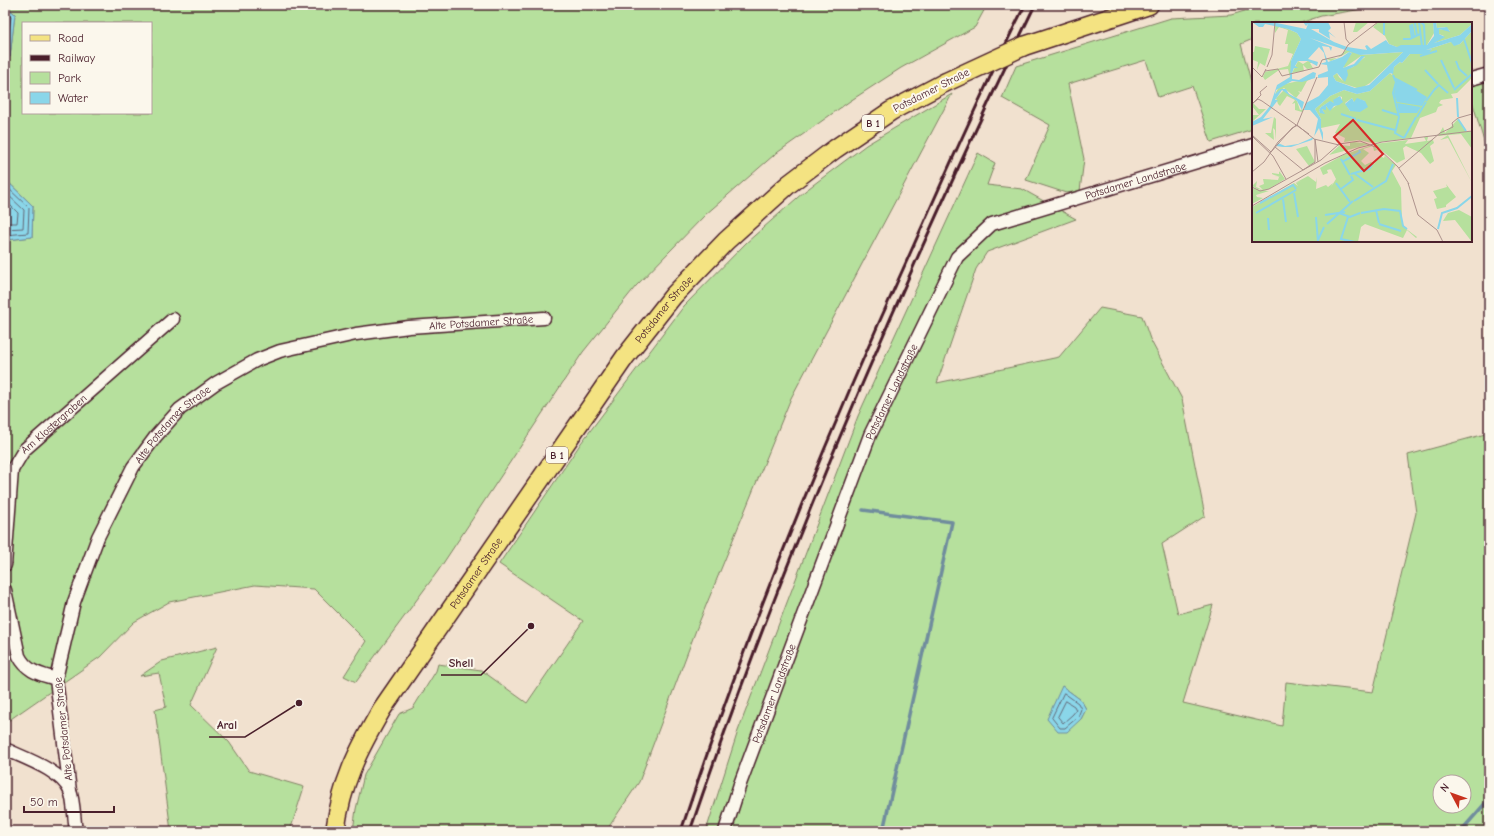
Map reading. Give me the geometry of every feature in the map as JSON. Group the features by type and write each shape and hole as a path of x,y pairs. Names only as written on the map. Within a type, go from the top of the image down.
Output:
{"main road":[{"name":"Potsdamer Straße","path":"325,831 358,752 382,709 625,357 673,296 726,241 788,184 835,149 891,111 944,83 1024,46 1149,5"},
{"name":"Potsdamer Straße","path":"335,831 342,792"}],"street":[{"path":"1472,79 1489,74"},
{"name":"Potsdamer Landstraße","path":"724,831 740,784 870,435 957,256 992,224 1252,145"},
{"name":"Alte Potsdamer Straße","path":"76,831 56,679 62,648 74,602 98,536 133,467 156,436 180,409 216,383 257,360 280,352 356,334 409,327 544,318"},
{"name":"Am Klostergraben","path":"5,565 12,470 24,450 173,319"},
{"path":"5,590 19,656 23,665 31,671 56,679"},
{"name":"Alte Potsdamer Straße","path":"5,749 43,767 62,779 70,791"}],"green space":[{"path":"5,5 987,5 975,27 901,68 850,101 774,155 705,215 636,286 583,352 438,571 356,682 344,676 366,641 314,589 255,585 169,602 134,622 100,657 5,723 5,237 8,240 32,237 33,206 5,179 5,58 10,57 15,14"},
{"path":"1265,5 1386,5 1321,16 1303,22 1252,22 1252,39 1241,44 1252,85 1252,129 1211,142 1192,86 1158,97 1146,60 1068,84 1084,159 1080,191 1066,193 1026,180 1050,125 1002,98 1016,66 1171,18 1231,15"},
{"path":"1489,78 1489,159 1472,100 1472,83"},
{"path":"952,94 791,398 696,630 639,782 606,831 353,831 356,809 364,775 399,714 413,708 436,671 438,664 481,670 527,703 583,621 499,564 581,443 684,306 746,243 805,191 866,145"},
{"path":"978,153 995,163 987,185 1022,189 1076,219 987,252 976,269 937,383 1059,357 1100,308 1142,316 1150,339 1182,399 1205,516 1162,544 1178,614 1213,605 1183,703 1282,726 1286,682 1373,692 1416,513 1408,455 1489,433 1489,831 706,831 738,731 858,416","holes":["1062,686 1081,700 1086,709 1081,719"]},
{"path":"217,647 191,705 229,742 249,771 304,787 290,831 171,831 155,710 166,707 159,673 140,676 162,661"}],"water":[{"path":"5,6 15,14 10,57 5,58"},
{"path":"5,179 33,206 32,237 8,240 5,237"},
{"path":"1062,686 1081,700 1086,709 1081,719 1067,732 1058,732 1047,719"}],"waterway":[{"path":"863,510 952,522 883,831"},
{"path":"1461,831 1489,799"}],"railway":[{"path":"681,831 759,613 816,470 876,328 994,68 1025,5"},
{"path":"690,831 766,620 850,413 940,208 1035,5"}],"place":[{"name":"Shell","path":"531,626"},
{"name":"Aral","path":"299,703"}]}
